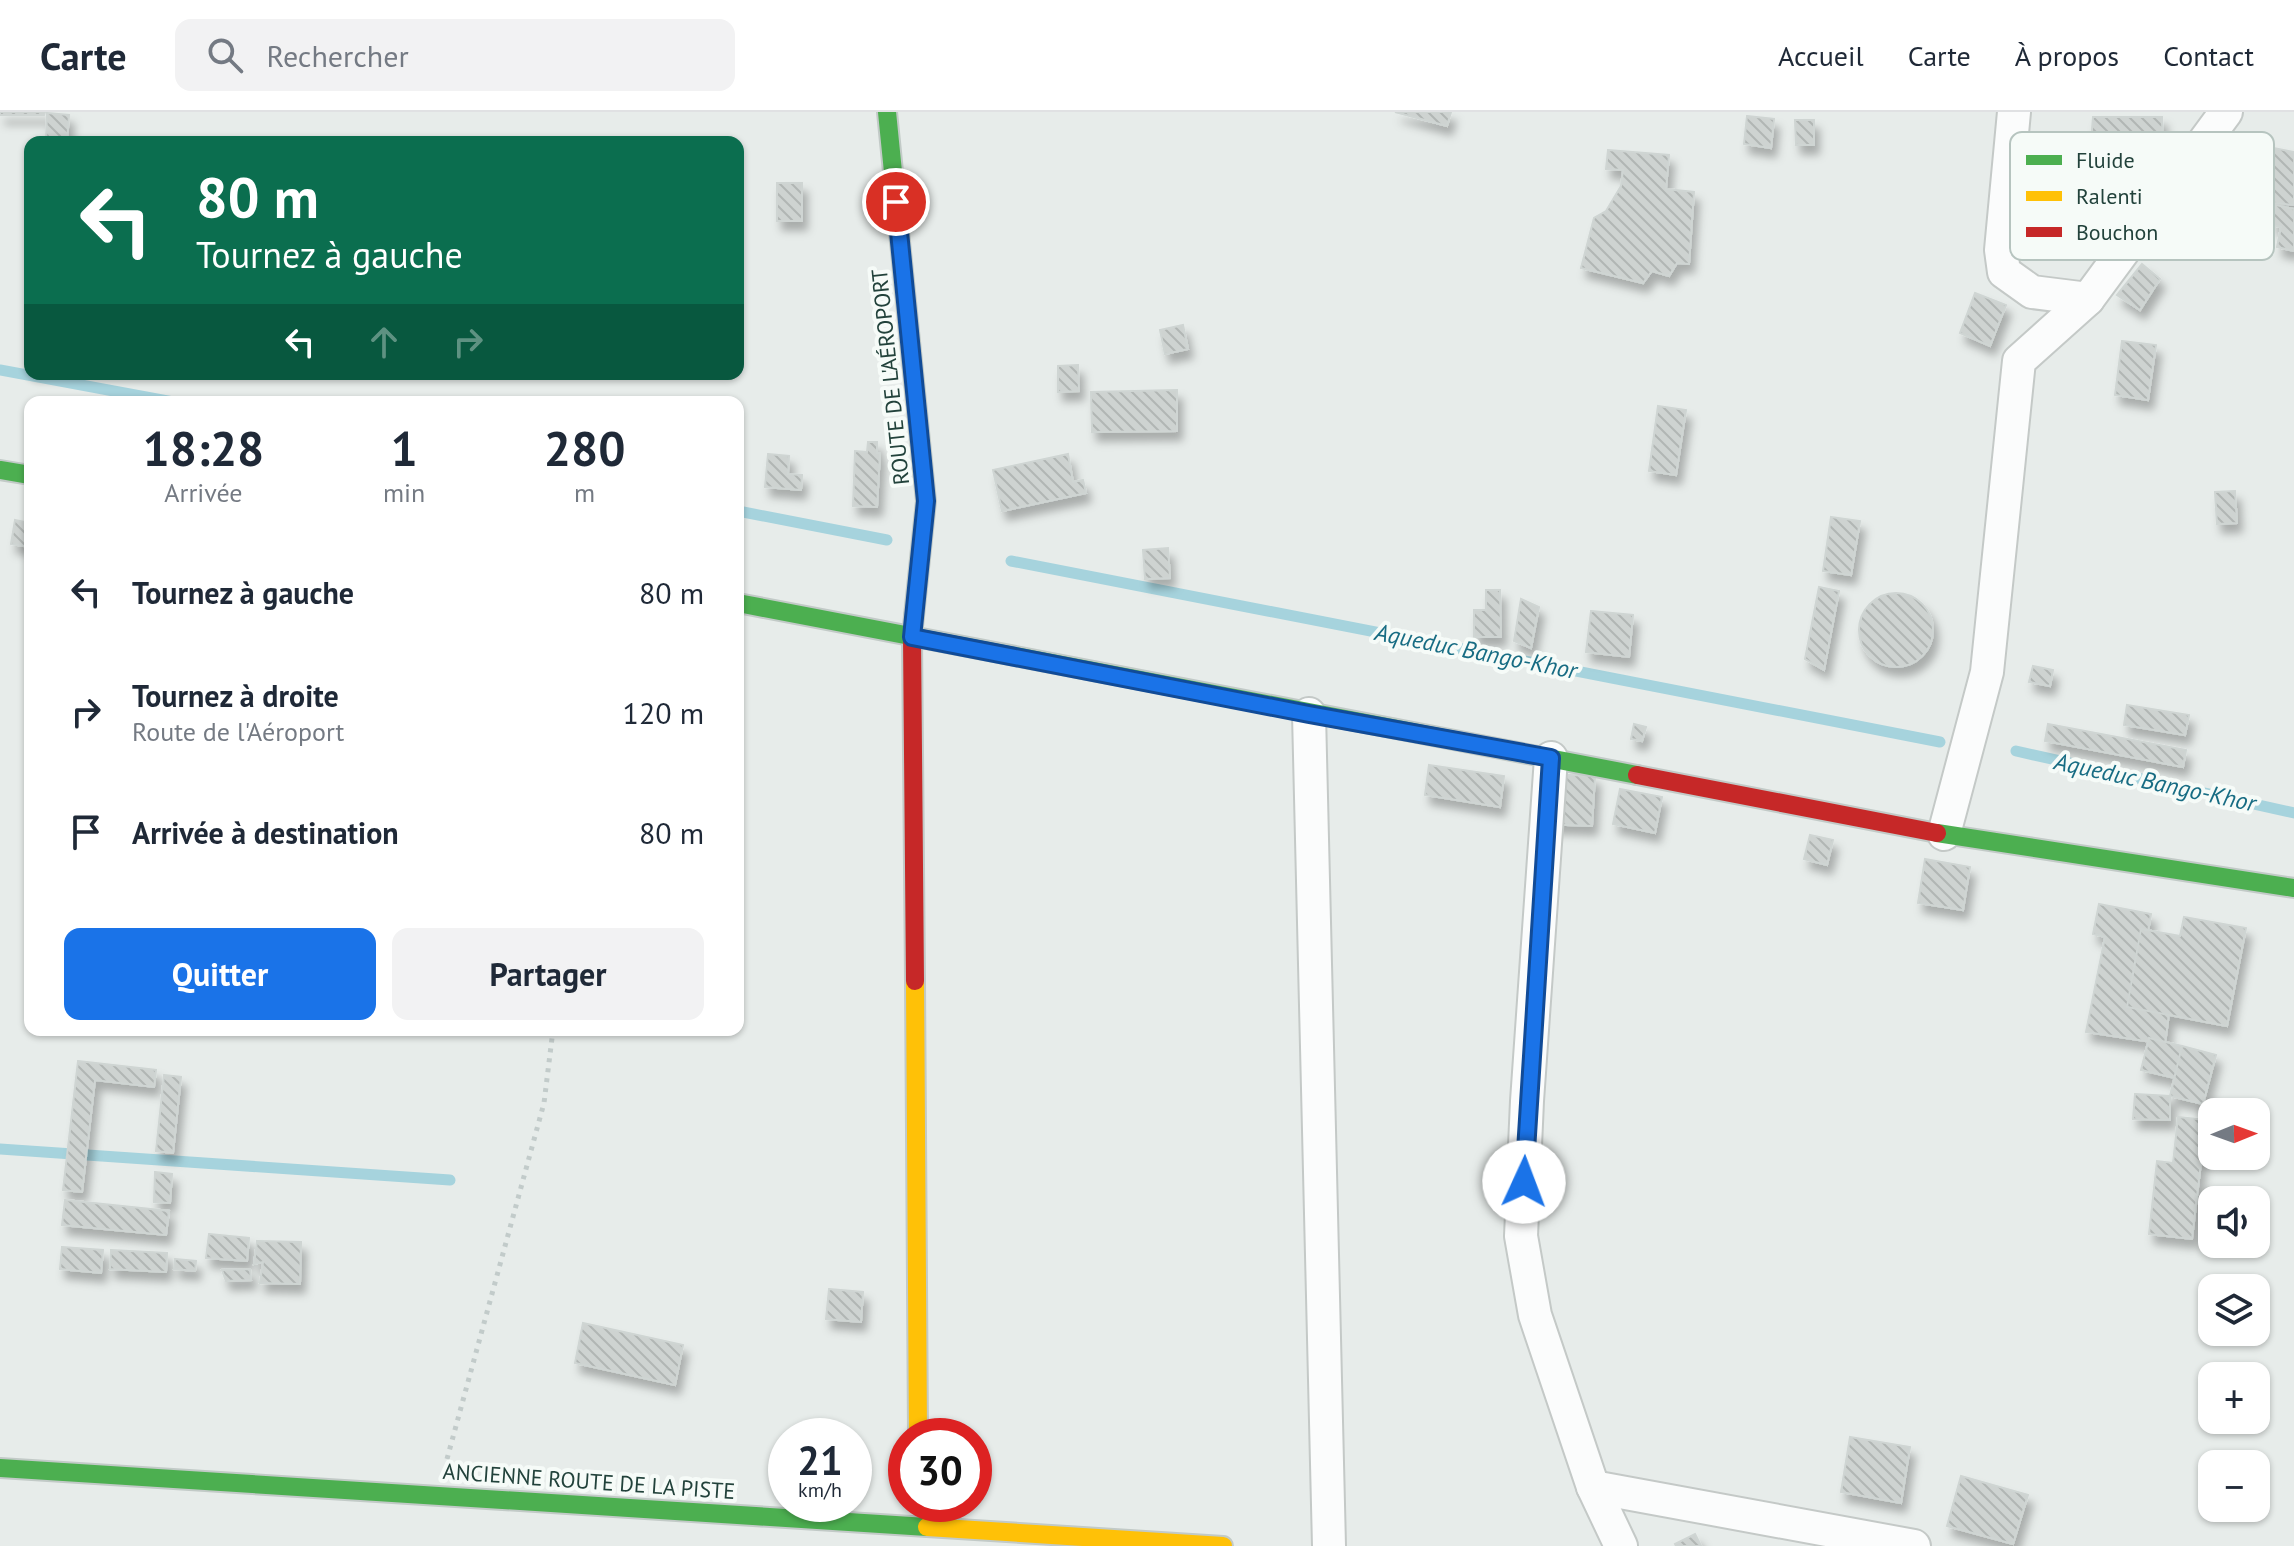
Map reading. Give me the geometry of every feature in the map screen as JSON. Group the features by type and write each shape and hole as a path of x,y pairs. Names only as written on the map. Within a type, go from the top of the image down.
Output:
{"street":[{"name":"ROUTE DE L'AÉROPORT","path":"887,112 926,501 912,637 918,1418"},
{"path":"2012,132 2014,112"},
{"path":"2211,132 2226,112"},
{"path":"2010,154 2001,250 2004,272 2032,292 2088,299"},
{"path":"1944,834 1987,672 2019,361 2088,299 2117,260"},
{"path":"0,470 24,474"},
{"path":"744,604 1944,834 2294,888"},
{"path":"1309,714 1329,1546"},
{"path":"1551,758 1527,1101 1521,1236 1535,1315 1593,1487 1621,1546"},
{"name":"ANCIENNE ROUTE DE LA PISTE","path":"0,1468 436,1496 888,1514"},
{"path":"1593,1487 1914,1546"},
{"name":"ANCIENNE ROUTE DE LA PISTE","path":"987,1522 1223,1546"}],"path":[{"path":"436,1496 544,1103 552,1036"}],"building":[{"path":"0,112 45,112 44,115 0,115"},
{"path":"1395,112 1451,112 1447,126"},
{"path":"47,113 69,115 67,136 46,136"},
{"path":"1747,116 1774,119 1771,148 1744,144"},
{"path":"2093,117 2162,117 2162,132 2092,132"},
{"path":"1795,120 1814,120 1814,145 1796,145"},
{"path":"2274,148 2294,152 2294,205 2274,203"},
{"path":"1608,150 1669,155 1666,189 1694,192 1689,264 1677,263 1669,276 1652,271 1643,283 1581,268 1594,218 1606,211 1621,186 1623,170 1606,169"},
{"path":"777,183 802,183 802,221 777,221"},
{"path":"2276,205 2294,209 2294,251 2277,247 2281,227 2274,225"},
{"path":"2142,264 2160,279 2140,310 2117,295"},
{"path":"1975,293 2006,305 1990,346 1960,333"},
{"path":"1183,325 1188,349 1165,354 1160,330"},
{"path":"2122,341 2156,345 2148,400 2115,395"},
{"path":"1078,365 1079,391 1058,392 1058,366"},
{"path":"1177,390 1177,431 1092,432 1091,392"},
{"path":"1658,406 1686,410 1676,475 1649,471"},
{"path":"868,442 877,442 877,453 880,453 877,507 853,506 855,451 867,452"},
{"path":"768,454 789,456 788,474 802,475 801,490 765,487"},
{"path":"1068,454 1073,482 1083,480 1086,493 1002,511 993,470"},
{"path":"2235,491 2237,523 2217,524 2215,492"},
{"path":"1831,517 1860,521 1851,575 1823,571"},
{"path":"15,520 24,522 24,546 11,544"},
{"path":"1168,548 1170,578 1145,579 1143,550"},
{"path":"1819,587 1839,591 1824,670 1805,659"},
{"path":"1486,590 1500,590 1501,637 1474,637 1474,610 1486,610"},
{"path":"1896,593 1917,599 1927,609 1933,630 1927,651 1917,661 1896,667 1875,661 1865,651 1859,630 1865,609 1875,599"},
{"path":"1521,599 1539,607 1531,648 1514,641"},
{"path":"1591,611 1633,615 1629,657 1586,652"},
{"path":"2033,666 2053,670 2050,686 2029,682"},
{"path":"2127,705 2189,715 2185,735 2124,725"},
{"path":"1634,724 1646,727 1642,741 1631,739"},
{"path":"2048,724 2186,750 2183,767 2045,741"},
{"path":"1429,765 1504,776 1500,807 1425,795"},
{"path":"1543,774 1595,776 1592,826 1541,824"},
{"path":"1620,789 1662,797 1655,833 1613,824"},
{"path":"1810,835 1833,840 1827,865 1804,859"},
{"path":"1925,859 1970,867 1963,910 1918,903"},
{"path":"2099,904 2151,914 2136,1002 2170,1006 2165,1044 2086,1032 2105,937 2093,934"},
{"path":"2184,917 2246,928 2227,1026 2127,1007 2141,929 2180,936"},
{"path":"2149,1038 2182,1046 2175,1078 2141,1070"},
{"path":"2182,1046 2216,1055 2205,1098 2198,1098 2198,1103 2170,1096"},
{"path":"78,1061 156,1070 154,1087 95,1080 82,1192 63,1190"},
{"path":"164,1075 181,1077 173,1153 156,1151"},
{"path":"2135,1094 2170,1096 2170,1120 2133,1119"},
{"path":"2178,1117 2198,1119 2200,1170 2192,1239 2149,1234 2157,1161 2173,1163"},
{"path":"155,1172 172,1174 170,1203 154,1202"},
{"path":"65,1200 169,1211 166,1235 62,1225"},
{"path":"209,1234 249,1238 247,1261 206,1258"},
{"path":"257,1241 301,1242 300,1284 260,1283 263,1262 254,1264"},
{"path":"62,1247 103,1250 101,1273 60,1269"},
{"path":"111,1250 167,1253 166,1272 110,1269"},
{"path":"175,1259 196,1261 195,1271 174,1269"},
{"path":"250,1269 251,1280 226,1281 222,1270"},
{"path":"829,1289 863,1292 861,1322 826,1319"},
{"path":"583,1323 683,1345 675,1385 575,1363"},
{"path":"1850,1437 1910,1447 1901,1503 1841,1492"},
{"path":"1961,1476 2028,1495 2013,1544 1947,1526"},
{"path":"1695,1534 1701,1546 1676,1546 1675,1544"}],"waterway":[{"name":"Aqueduc Bango-Khor","path":"0,370 24,374"},
{"name":"Aqueduc Bango-Khor","path":"54,380 141,396"},
{"name":"Aqueduc Bango-Khor","path":"744,512 887,540"},
{"name":"Aqueduc Bango-Khor","path":"1011,561 1940,742"},
{"name":"Aqueduc Bango-Khor","path":"2016,751 2294,813"},
{"path":"0,1149 450,1180"}],"traffic: fast":[{"path":"887,112 926,501 914,616"},
{"path":"0,470 24,474"},
{"path":"744,604 1637,775"},
{"path":"1937,833 2294,888"},
{"path":"0,1468 927,1527"}],"traffic: slow":[{"path":"915,981 918,1418"},
{"path":"927,1527 1223,1546"}],"traffic: jam":[{"path":"914,616 915,981"},
{"path":"1637,775 1937,833"}],"route":[{"path":"896,202 926,501 912,637 1551,758 1524,1182"}]}
